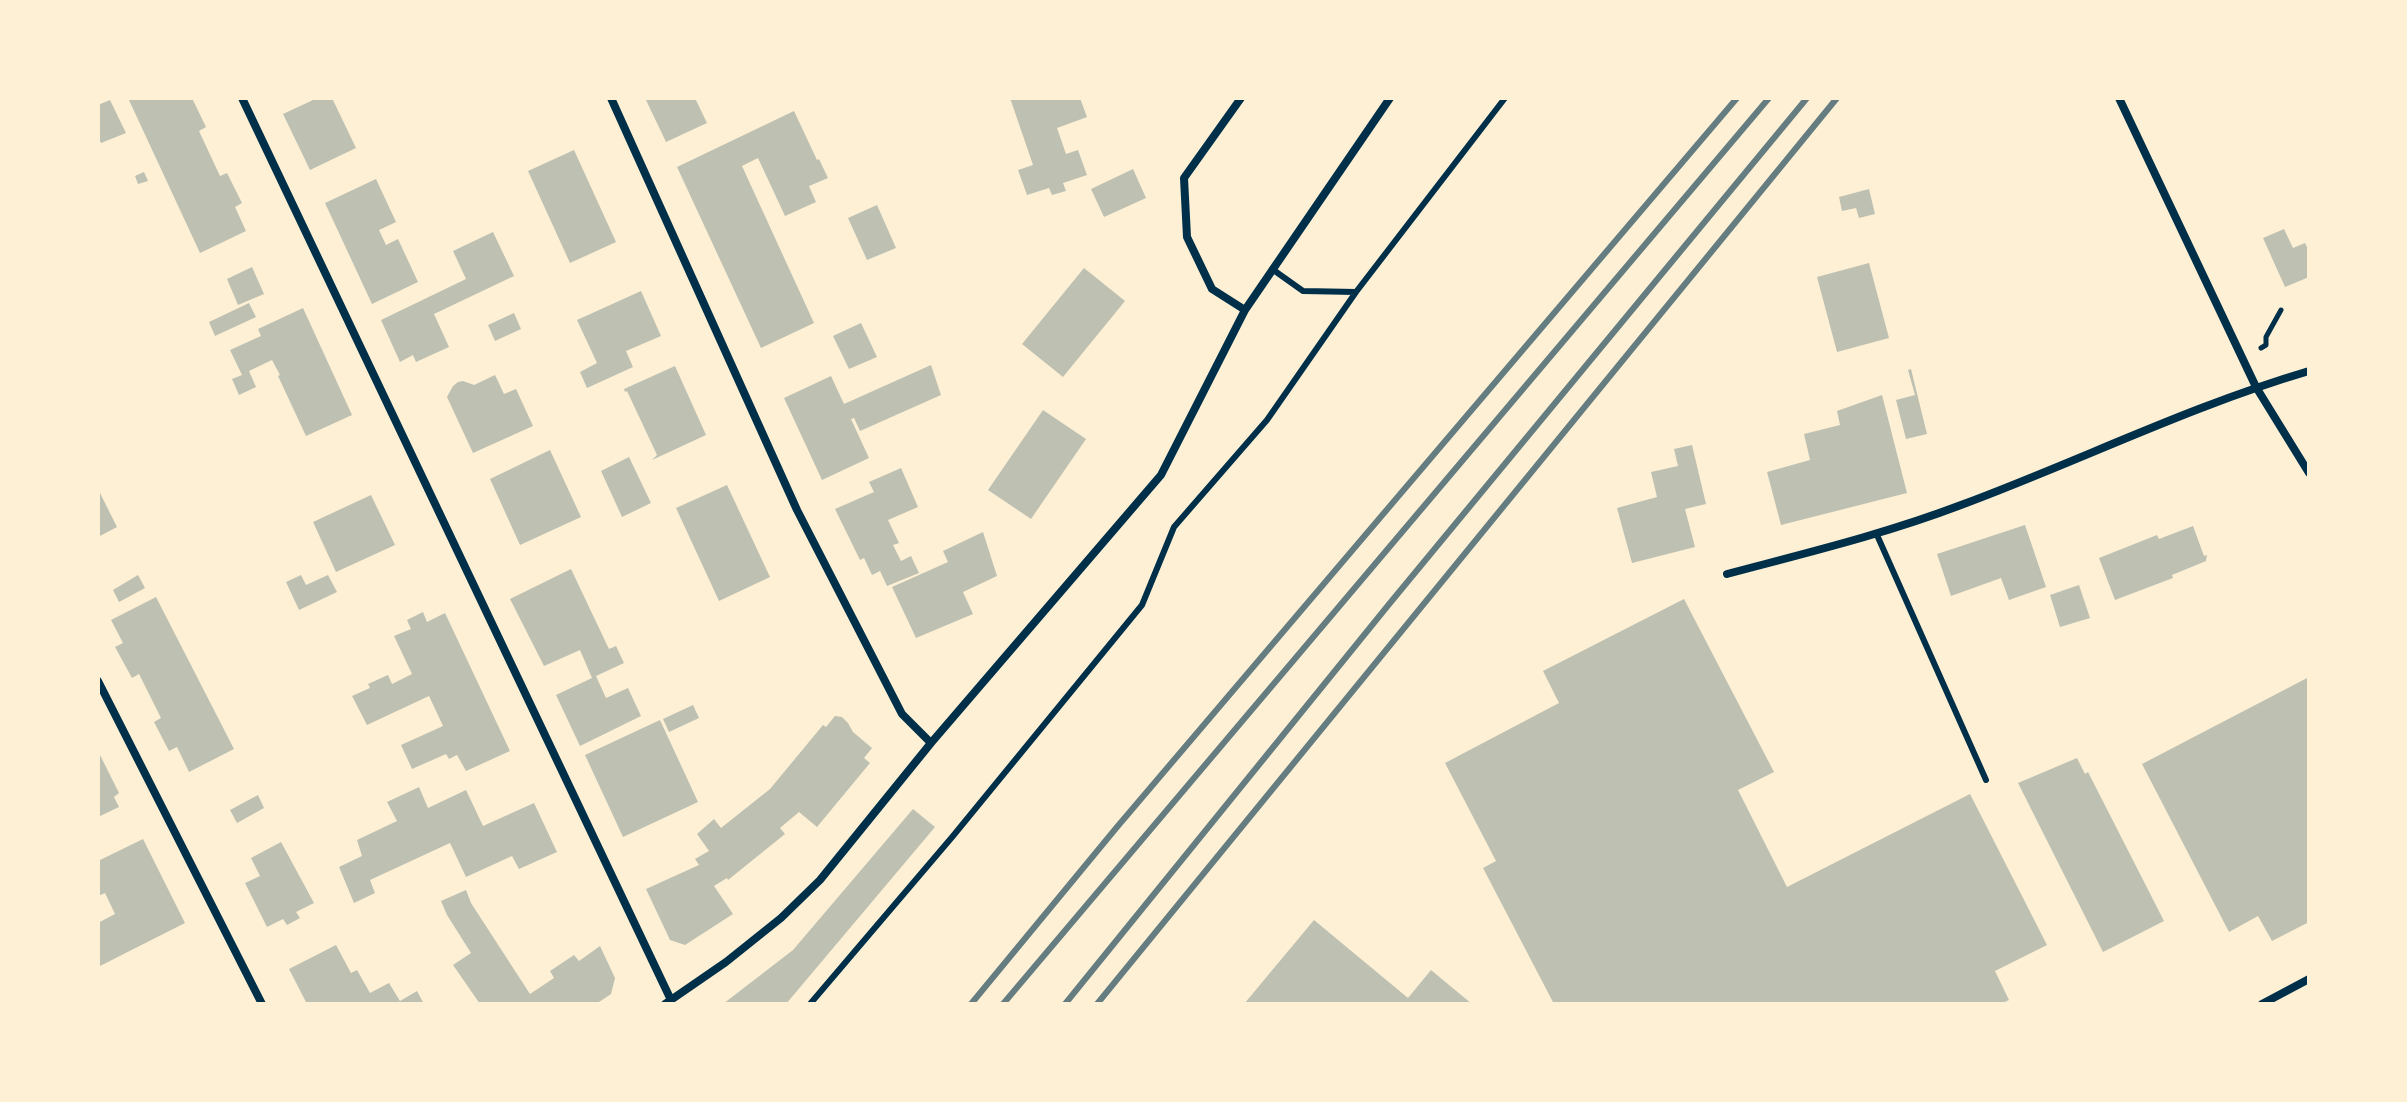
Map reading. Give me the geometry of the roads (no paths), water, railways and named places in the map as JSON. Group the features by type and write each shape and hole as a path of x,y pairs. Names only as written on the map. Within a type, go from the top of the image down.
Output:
{"street":[{"path":"242,98 668,1002 726,962 781,918 820,880 931,743 1161,475 1245,310 1390,98"},
{"path":"611,98 797,510 902,714 931,743"},
{"path":"1241,98 1184,178 1187,237 1212,289 1245,310"},
{"path":"2119,98 2256,387 2309,473"},
{"path":"1727,574 1877,535 1961,506 2256,387 2309,371"},
{"path":"98,681 262,1004"},
{"path":"2262,1004 2309,979"}],"lane":[{"path":"810,1004 953,836 1142,605 1174,527 1267,420 1356,292 1505,98"},
{"path":"1272,269 1303,291 1356,292"},
{"path":"1877,535 1986,780"}],"railway":[{"path":"971,1004 1117,827 1737,98"},
{"path":"1003,1004 1769,98"},
{"path":"1065,1004 1390,603 1807,98"},
{"path":"1097,1004 1837,98"}]}
